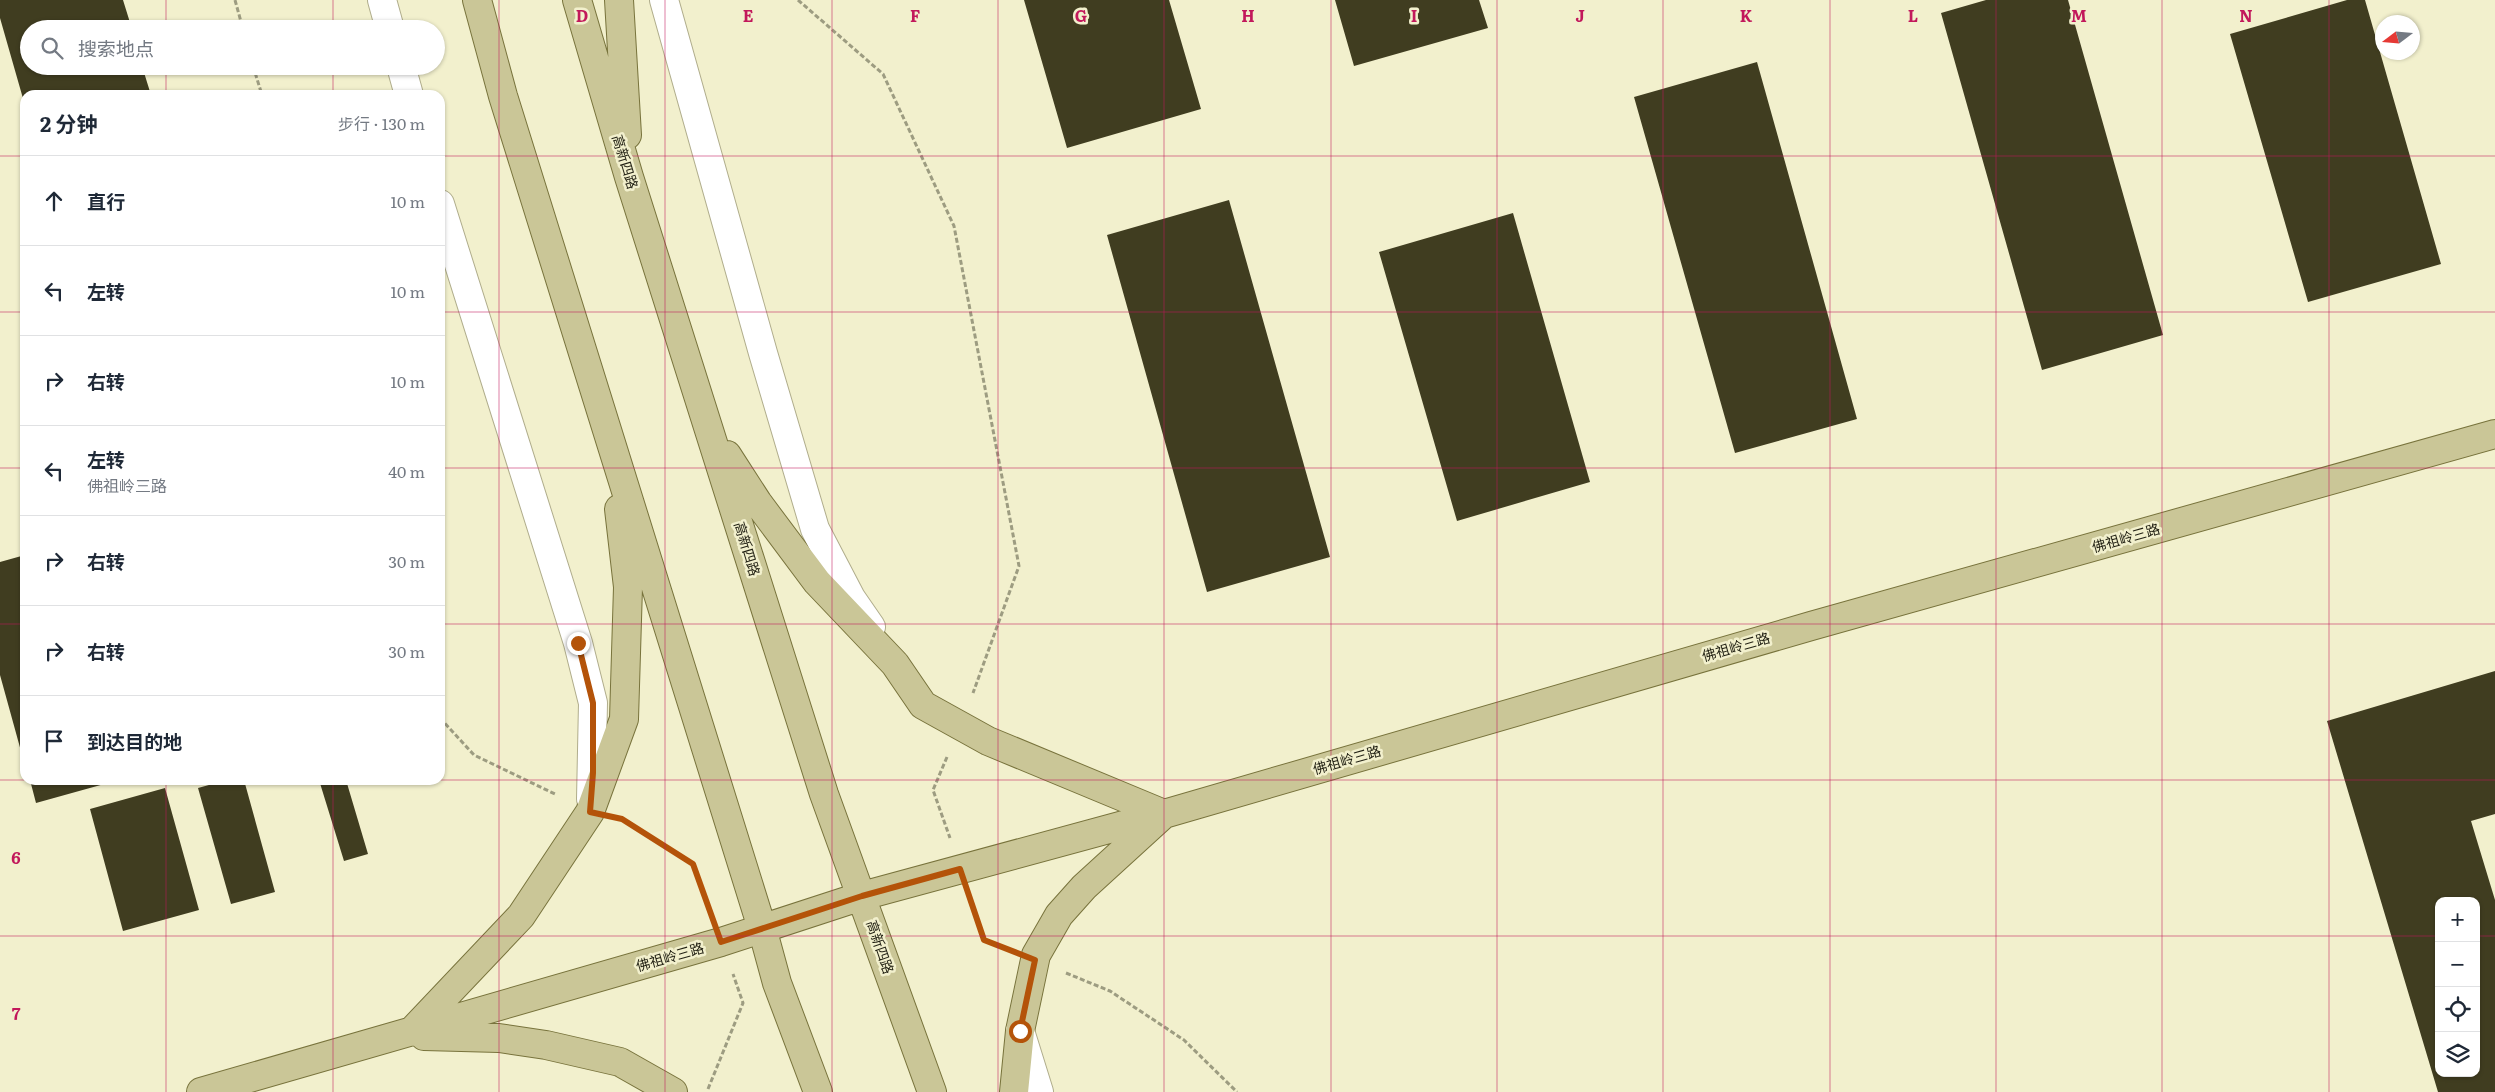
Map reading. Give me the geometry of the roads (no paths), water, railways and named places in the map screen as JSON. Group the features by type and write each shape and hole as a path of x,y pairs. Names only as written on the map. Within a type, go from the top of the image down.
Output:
{"main road":[{"path":"477,0 504,96 762,928 777,983 818,1092"},
{"name":"高新四路","path":"577,0 630,177 824,794 932,1092"},
{"path":"619,0 630,177"},
{"path":"708,424 758,503 816,582 895,664 924,705 988,741 1164,814 1084,887 1058,915 1035,960 1020,1031 1014,1092"},
{"name":"佛祖岭三路","path":"202,1092 721,942 862,896 1164,814 1811,626 2495,434"},
{"path":"405,1034 521,916 590,812 624,719 628,587 611,443"},
{"path":"405,1034 499,1038 546,1045 620,1062 672,1092"}],"lane":[{"path":"382,0 388,20"},
{"path":"664,0 763,353 815,529 851,598 895,664"},
{"path":"403,75 408,90"},
{"path":"445,220 578,643 593,703 593,773 590,812"},
{"path":"1020,1031 1039,1092"}]}
